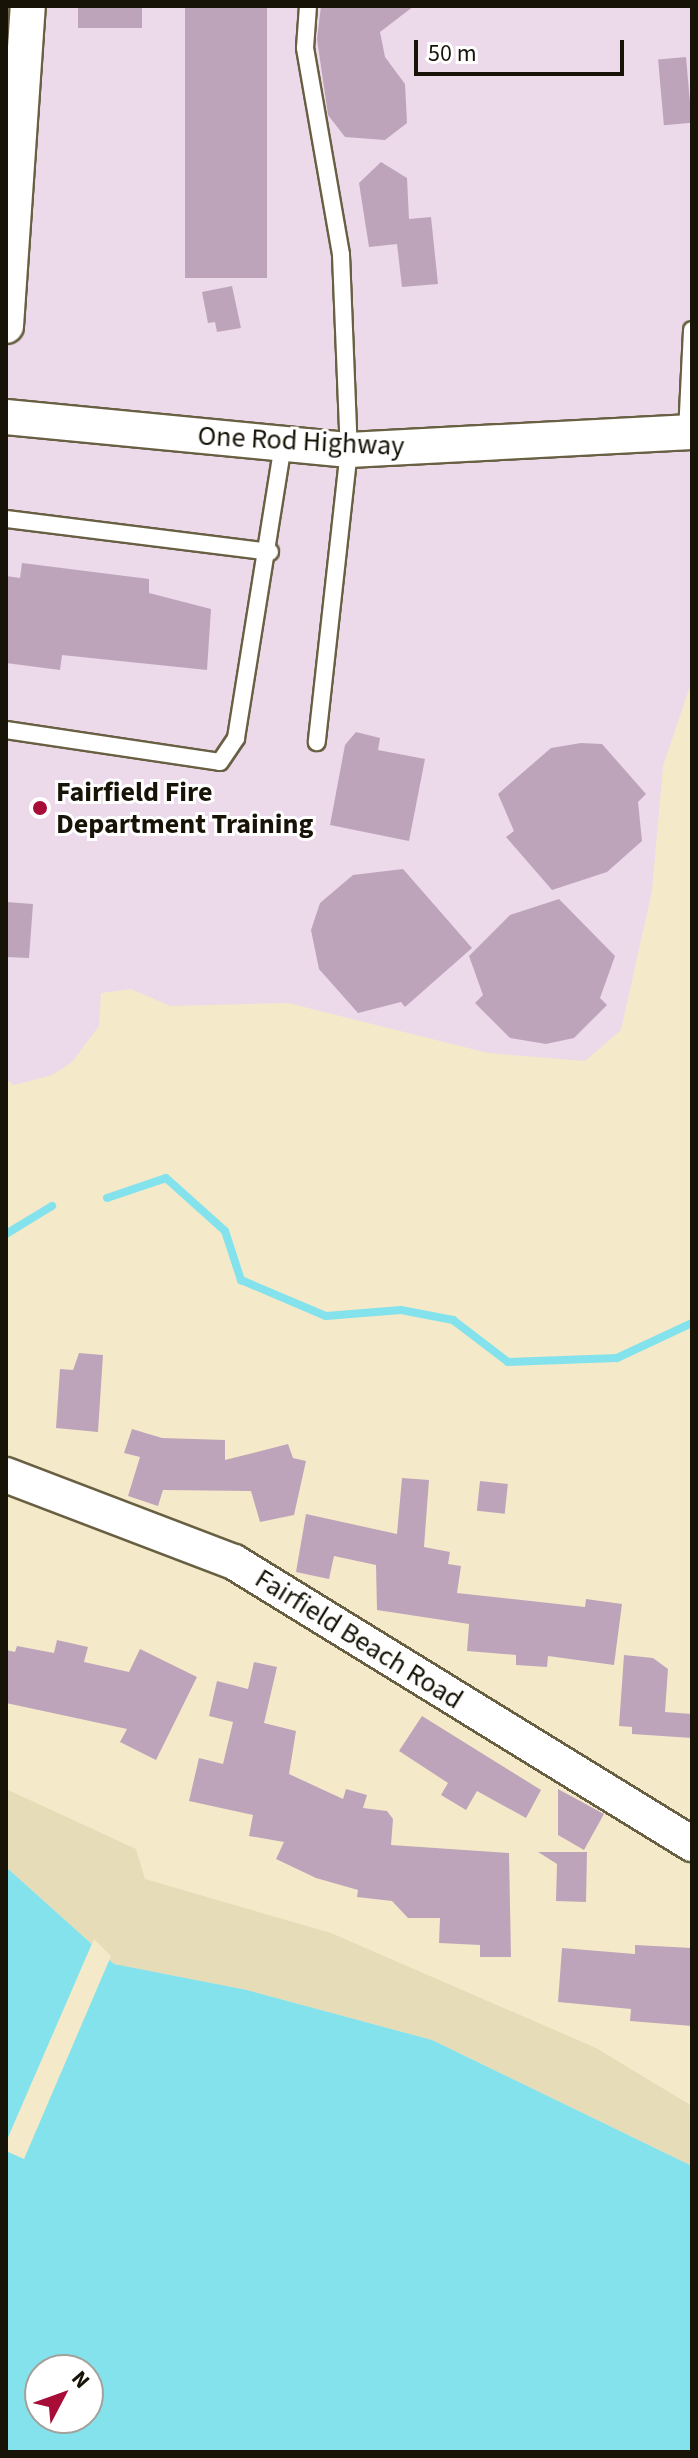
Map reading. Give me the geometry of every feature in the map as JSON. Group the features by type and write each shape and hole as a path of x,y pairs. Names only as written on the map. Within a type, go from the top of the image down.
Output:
{"street":[{"path":"6,326 28,6"},
{"name":"One Rod Highway","path":"6,417 349,450 689,432"},
{"name":"Fairfield Beach Road","path":"6,1475 234,1562 692,1844"}],"lane":[{"path":"308,6 305,48 341,255 349,450 317,742"},
{"path":"689,432 692,330"},
{"path":"6,730 220,762 236,738 270,552 283,444"},
{"path":"6,519 270,552"}],"shaded area":[{"path":"6,6 692,6 692,680 663,766 652,891 621,1030 585,1061 488,1053 288,1003 170,1006 131,989 101,993 99,1026 72,1062 52,1075 14,1085 6,1080"}],"sand":[{"path":"6,1789 136,1849 145,1879 331,1933 596,2048 692,2106 692,2166 432,2040 247,1990 114,1964 6,1867"}],"water":[{"path":"6,1867 114,1964 247,1990 432,2040 692,2166 692,2452 6,2452"}],"pier":[{"path":"94,1939 111,1956 24,2159 6,2151 6,2142"}],"building":[{"path":"78,6 142,6 142,28 78,28"},
{"path":"185,6 267,6 267,278 185,278"},
{"path":"321,6 414,6 380,32 385,57 405,84 407,123 385,140 345,137 328,115 317,39"},
{"path":"686,57 692,123 664,125 658,59"},
{"path":"381,162 407,178 409,219 431,217 438,284 402,287 397,244 369,247 359,183"},
{"path":"232,286 241,328 217,332 215,322 208,323 202,292"},
{"path":"22,563 149,579 149,593 211,609 207,670 62,655 60,670 6,663 6,576 20,578"},
{"path":"356,732 380,738 378,750 425,759 409,841 330,825 345,745"},
{"path":"581,743 602,744 646,794 638,802 642,841 607,872 552,890 506,837 514,831 498,794 551,748"},
{"path":"403,869 472,948 405,1007 401,1002 358,1013 319,969 311,930 320,903 353,875"},
{"path":"559,899 615,956 600,998 607,1005 574,1038 546,1044 510,1038 475,1003 483,995 469,956 510,915"},
{"path":"6,902 33,904 29,958 6,957"},
{"path":"79,1353 103,1355 98,1432 56,1428 60,1369 73,1370"},
{"path":"132,1429 162,1438 225,1440 225,1460 288,1444 293,1458 306,1461 294,1515 260,1522 251,1491 163,1490 158,1506 128,1496 140,1457 124,1453"},
{"path":"402,1478 429,1480 424,1547 450,1552 448,1564 461,1566 457,1593 585,1607 586,1599 622,1604 614,1665 548,1656 547,1667 516,1665 516,1655 467,1651 469,1624 377,1610 376,1565 334,1556 329,1579 296,1572 306,1514 397,1534"},
{"path":"480,1481 508,1484 505,1514 477,1511"},
{"path":"57,1640 88,1647 84,1662 129,1672 140,1649 197,1677 156,1760 120,1742 127,1729 6,1703 6,1650 15,1652 17,1646 54,1653"},
{"path":"624,1655 653,1658 668,1669 665,1712 692,1714 692,1738 632,1734 632,1727 619,1726"},
{"path":"254,1662 277,1667 264,1723 296,1731 289,1774 343,1799 346,1789 367,1795 363,1808 387,1811 393,1819 391,1845 509,1853 511,1957 480,1957 480,1945 439,1943 440,1918 408,1918 392,1901 357,1897 358,1890 316,1878 276,1859 284,1842 249,1836 253,1815 189,1801 199,1758 223,1764 233,1722 209,1716 217,1681 248,1689"},
{"path":"422,1716 541,1790 526,1818 477,1791 466,1810 441,1795 448,1783 399,1751"},
{"path":"558,1789 604,1814 584,1850 558,1835"},
{"path":"538,1852 587,1852 586,1902 556,1901 557,1864"},
{"path":"635,1945 692,1948 692,2026 630,2021 631,2009 558,2002 562,1948 635,1954"}],"waterway":[{"path":"107,1198 166,1178 225,1231 241,1280 326,1316 401,1310 453,1320 508,1362 617,1358 692,1323"},
{"path":"6,1234 52,1206"}],"place":[{"name":"Fairfield Fire Department Training","path":"40,808"}]}
